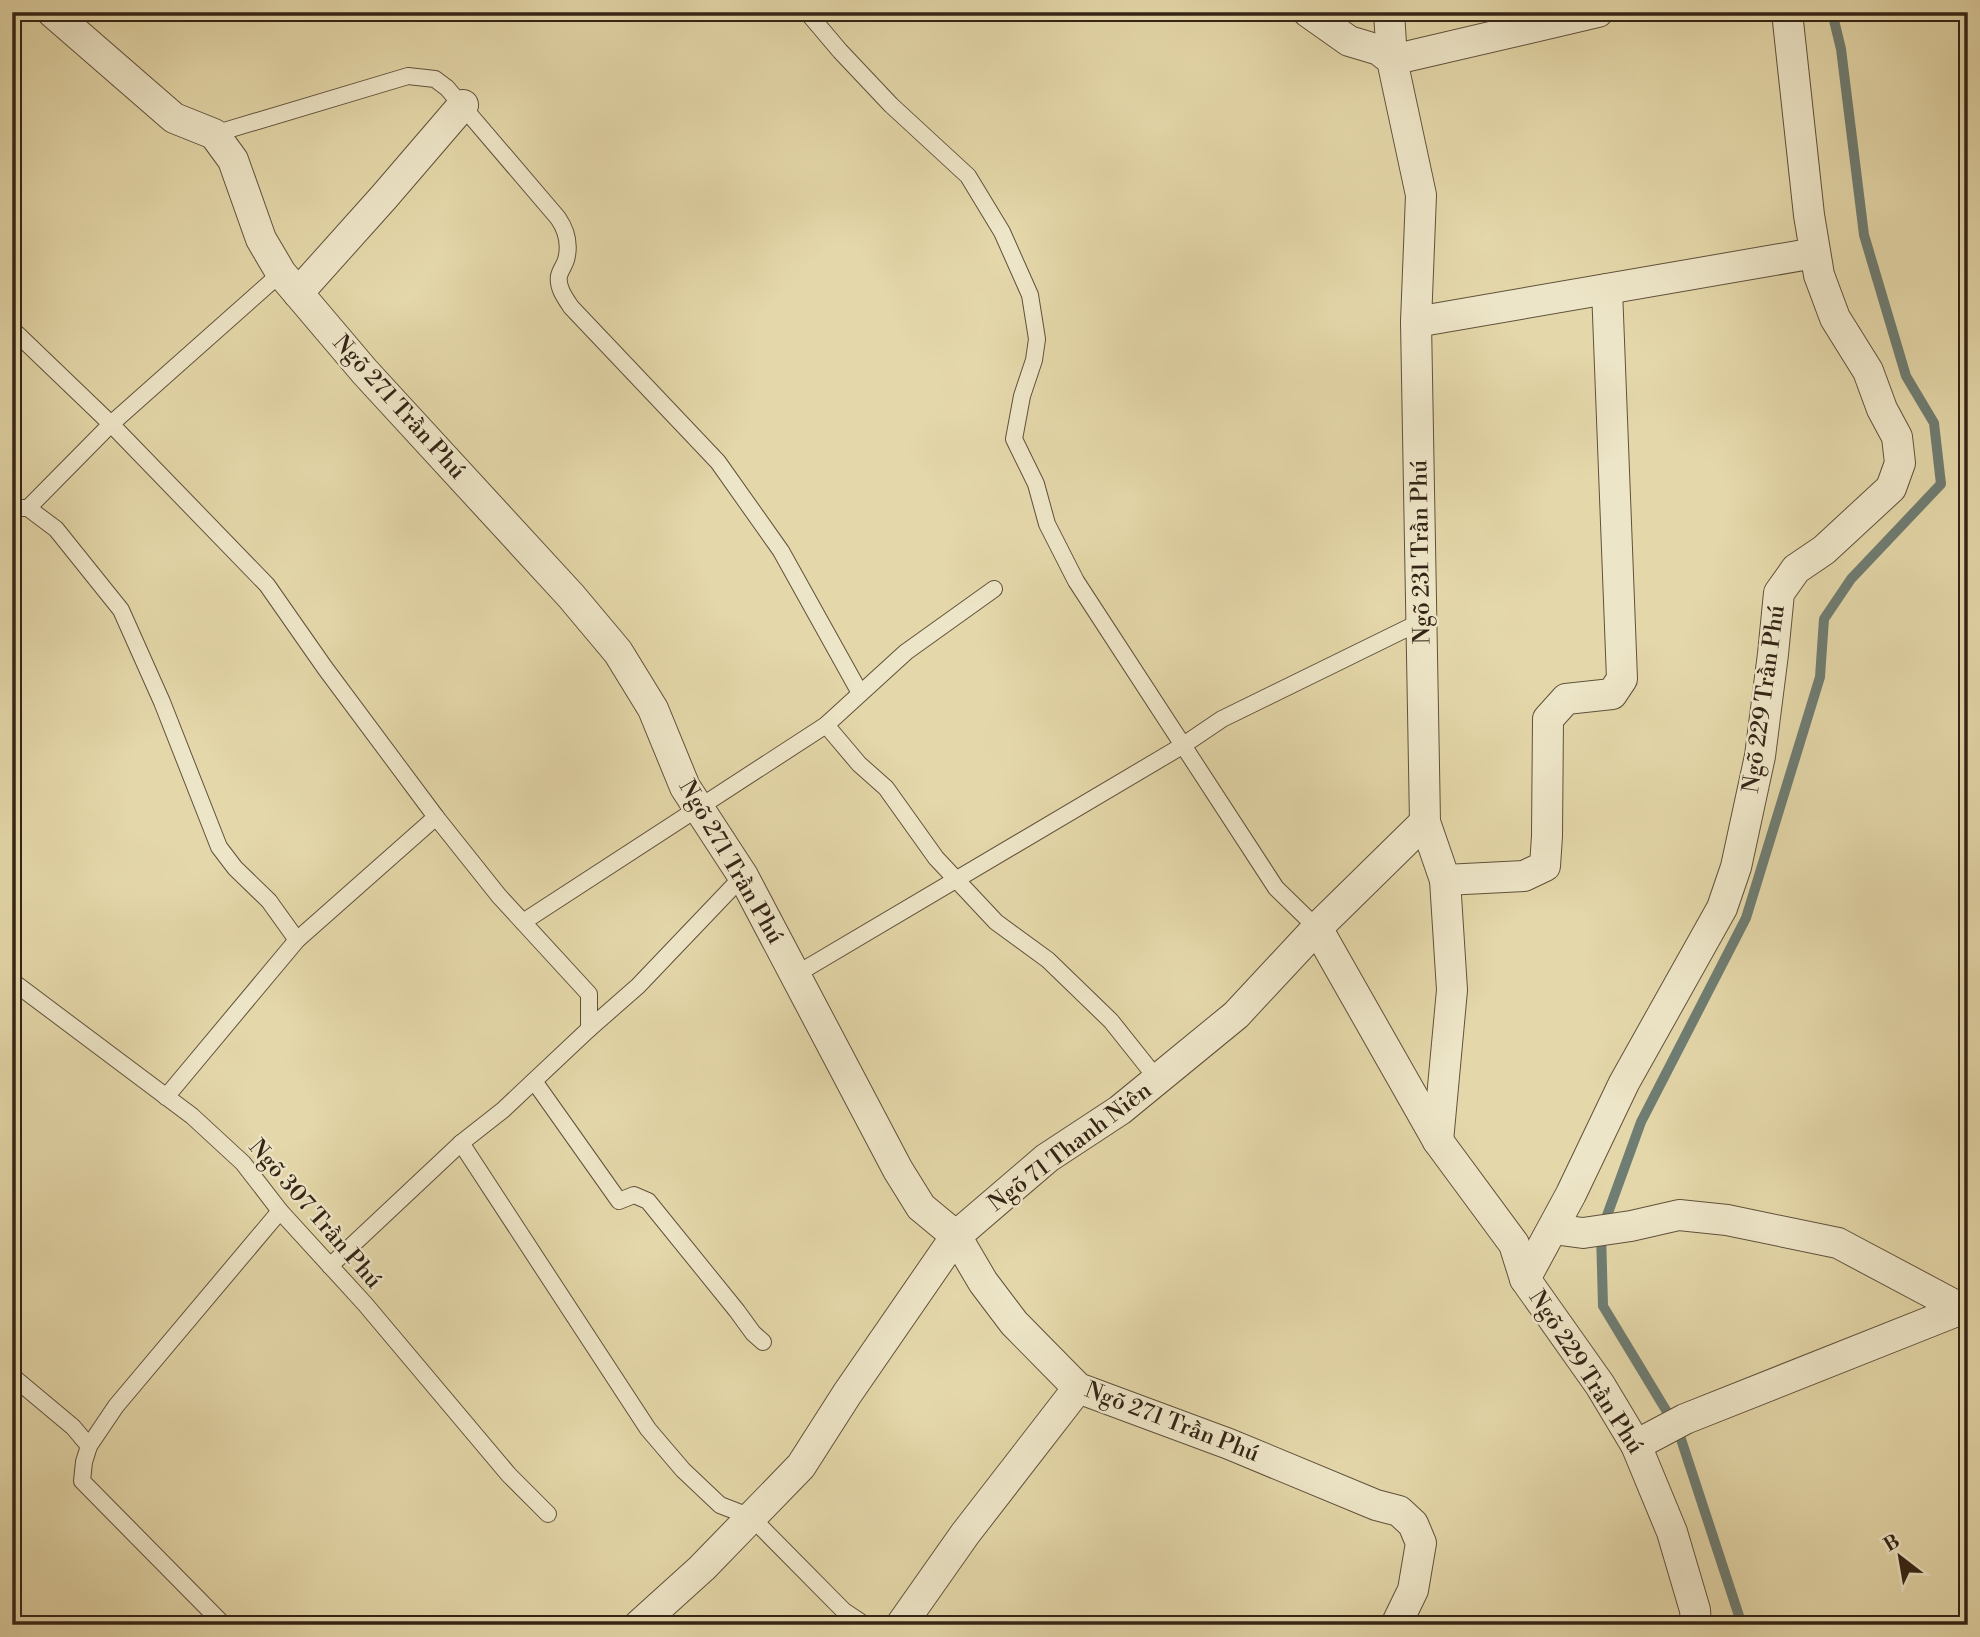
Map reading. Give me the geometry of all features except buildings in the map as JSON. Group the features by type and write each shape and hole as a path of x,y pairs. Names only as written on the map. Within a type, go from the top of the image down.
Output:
{"street":[{"path":"52,12 174,118 214,134"},
{"path":"1308,12 1349,41 1379,50 1392,60 1598,12"},
{"name":"Ngõ 231 Trần Phú","path":"1389,12 1392,60 1421,195 1416,321 1425,822 1445,880 1452,990 1438,1141"},
{"name":"Ngõ 229 Trần Phú","path":"1525,1279 1571,1194 1623,1083 1722,908 1736,867 1760,756 1779,593 1796,569 1824,550 1891,488 1900,463 1897,437 1882,409 1868,371 1835,318 1819,275 1809,215 1787,12"},
{"path":"289,283 384,197 463,105"},
{"name":"Ngõ 271 Trần Phú","path":"214,134 233,160 261,239 289,283 365,372 571,596 618,652 653,709 685,787 743,876 898,1170 921,1207 956,1236 983,1282 1014,1323 1078,1388 1229,1444 1376,1506 1399,1511 1413,1524 1421,1543 1413,1590 1396,1625"},
{"path":"1416,321 1815,253"},
{"path":"1445,880 1524,876 1545,866 1548,719 1566,699 1612,694 1622,679 1607,289"},
{"name":"Ngõ 71 Thanh Niên","path":"639,1625 702,1568 801,1466 956,1236 1047,1158 1120,1110 1236,1015 1317,929 1425,822"},
{"name":"Ngõ 229 Trần Phú","path":"1317,929 1438,1141 1514,1244 1525,1279 1643,1441 1695,1610 1696,1625"},
{"path":"1553,1228 1583,1233 1631,1226 1679,1214 1727,1220 1838,1243 1965,1310"},
{"path":"1643,1441 1685,1419 1965,1310"},
{"path":"901,1625 965,1534 1078,1388"}],"lane":[{"path":"807,12 891,105 968,176 1002,232 1030,295 1037,339 1014,439 1036,484 1047,524 1076,581 1276,888 1317,929"},
{"path":"214,134 408,76 435,79 447,88 565,229 569,247 559,277 561,290 571,307 719,462 781,551 860,694"},
{"path":"289,283 111,424 20,507 56,529 121,610 162,702 219,847 235,868 269,901 298,940"},
{"path":"12,329 111,424 267,585 436,817 499,896 589,994 589,1029"},
{"path":"523,922 826,725 906,652 994,589"},
{"path":"795,975 1182,746 1222,719 1422,621"},
{"path":"826,725 859,764 886,788 936,858 996,922 1048,960 1111,1021 1158,1080"},
{"path":"166,1097 298,940 436,817"},
{"path":"330,1266 461,1143 503,1110 638,986 743,876"},
{"name":"Ngõ 307 Trần Phú","path":"12,981 192,1116 243,1163 280,1211 365,1304 509,1475 548,1514"},
{"path":"534,1081 619,1201 634,1195 648,1201 753,1332 764,1342"},
{"path":"461,1143 648,1429 682,1470 720,1505 751,1517 844,1611 865,1625"},
{"path":"224,1625 82,1481 84,1462 89,1446 116,1406 280,1211"},
{"path":"12,1376 73,1427 89,1446"}],"waterway":[{"path":"1742,1625 1678,1430 1603,1306 1601,1232 1641,1122 1746,918 1820,677 1824,619 1851,579 1941,484 1934,423 1906,376 1864,235 1841,49 1832,12"}]}
